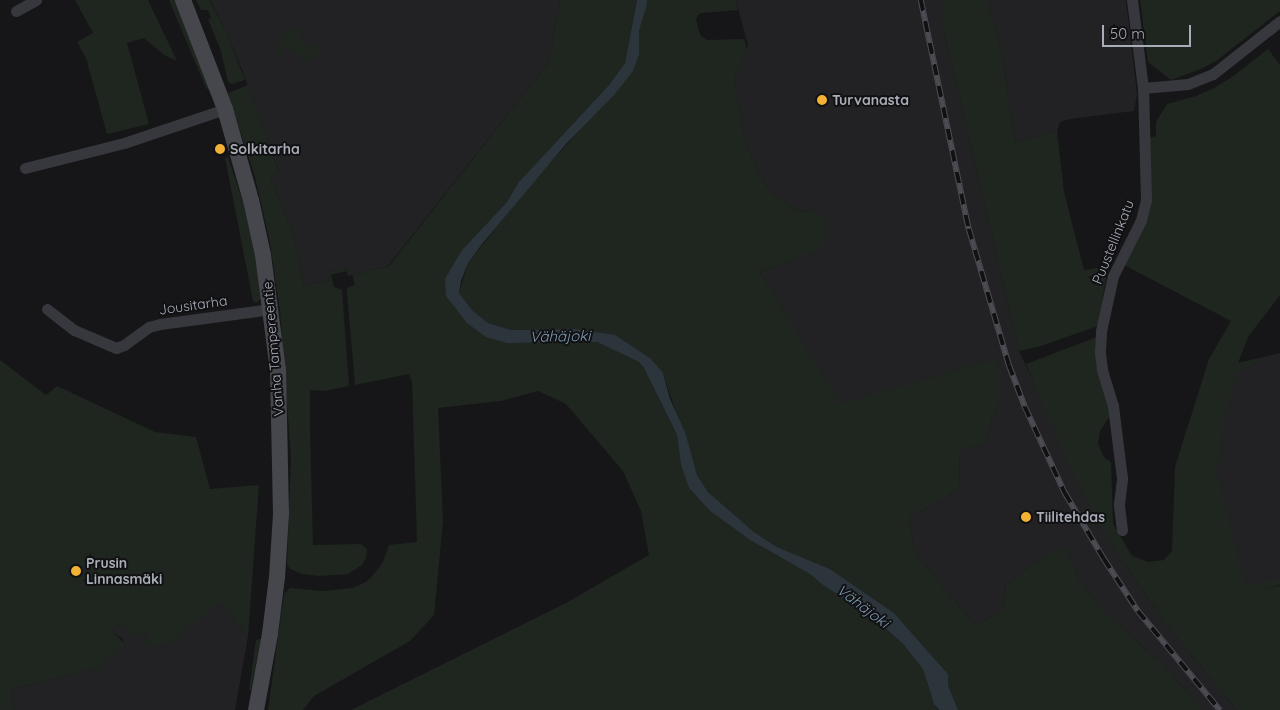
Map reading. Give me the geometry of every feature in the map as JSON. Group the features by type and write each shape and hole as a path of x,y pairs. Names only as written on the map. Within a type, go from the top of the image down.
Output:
{"main road":[{"name":"Vanha Tampereentie","path":"183,0 225,109 251,200 263,255 278,370 281,514 271,624 256,710"}],"street":[{"path":"16,11 36,0"},
{"name":"Puustellinkatu","path":"1122,530 1119,504 1122,478 1113,406 1102,370 1100,352 1101,331 1112,276 1141,220 1146,200 1144,88 1132,0"},
{"path":"1144,88 1176,86 1206,77 1224,66 1280,21"},
{"path":"25,168 124,143 225,109"},
{"name":"Jousitarha","path":"47,308 74,330 116,348 124,345 149,327 160,324 271,309"}],"shaded area":[{"path":"75,0 148,0 177,61 164,55 144,38 127,43 149,124 107,134 86,58 77,42 93,33"},
{"path":"169,0 175,0 210,91 206,88"},
{"path":"196,0 209,0 226,31 245,80 232,84 228,82 221,51 208,19 211,18 208,10 201,10"},
{"path":"210,0 560,0 549,62 388,266 348,276 345,268 329,272 330,280 304,286 294,236 270,176 279,172 242,70 226,31"},
{"path":"560,0 637,0 625,63 609,85 518,183 507,202 462,250 446,296 507,343 597,342 639,362 644,368 677,435 681,465 689,488 710,511 750,540 810,574 824,586 872,616 903,644 923,669 934,704 938,710 351,710 566,603 649,555 641,511 623,471 566,404 538,391 501,401 438,408 443,521 434,615 410,641 314,696 303,710 268,710 284,594 290,588 322,591 353,588 366,582 374,574 383,562 389,545 417,542 412,382 409,374 355,385 347,292 347,288 355,285 352,275 389,266 549,62"},
{"path":"647,0 736,0 738,10 698,15 696,20 699,31 701,36 707,40 744,39 747,50 734,79 746,145 764,183 773,194 799,212 815,211 825,219 828,235 820,250 760,272 841,404 994,359 999,369 999,404 991,421 984,445 960,450 959,489 909,518 915,553 975,625 1003,610 1006,585 1037,561 1065,546 1079,579 1101,609 1162,664 1203,710 958,710 948,685 948,674 894,613 830,569 777,547 754,532 708,492 697,475 663,373 575,329 511,330 488,323 472,310 459,293 468,263 526,190 585,124 639,54 639,31"},
{"path":"736,0 942,0 942,22 1019,351 1109,541 1170,629 1237,710 1203,710 1162,664 1101,609 1079,579 1065,547 1037,561 1006,585 1003,610 975,625 915,553 909,518 959,489 960,450 984,445 991,421 999,404 994,359 841,405 760,272 820,250 815,211 799,212 773,194 764,183 746,145 734,79 748,46"},
{"path":"942,0 988,0 988,6 1001,48 1015,142 1057,131 1064,192 1084,270 1108,266 1098,326 1038,347 1019,351 942,22"},
{"path":"988,0 1126,0 1137,94 1134,111 1070,119 1060,122 1057,131 1015,142 1001,48 988,6"},
{"path":"1140,0 1280,0 1280,11 1216,61 1201,69 1171,80 1148,62"},
{"path":"295,26 305,47 315,42 320,53 302,62 296,50 292,52 288,49 284,50 281,57 276,59 279,43 286,33"},
{"path":"1268,49 1280,65 1280,295 1248,337 1238,363 1263,357 1236,374 1223,423 1217,474 1245,586 1280,578 1280,585 1263,589 1280,586 1280,710 1237,710 1170,629 1109,541 1071,469 1026,364 1097,337 1110,416 1100,431 1098,444 1104,457 1111,462 1113,524 1132,556 1148,562 1164,560 1172,551 1175,467 1209,359 1231,321 1124,265 1138,236 1149,138 1156,136 1156,122 1167,104 1196,96 1214,88 1232,77"},
{"path":"248,85 279,173 270,176 294,236 304,286 330,280 329,272 345,268 346,271 331,275 334,287 342,290 349,386 324,391 310,390 310,430 313,545 361,544 367,549 366,558 362,565 348,574 319,576 302,574 290,569 287,564 291,457 280,311 270,243 255,177 228,93"},
{"path":"228,157 245,208 263,293 261,299 256,303 253,301 225,158"},
{"path":"1280,353 1280,585 1245,593 1207,440 1238,364"},
{"path":"0,360 46,395 57,386 155,432 196,437 210,489 259,485 248,636 221,602 171,642 150,646 142,645 150,636 147,631 134,636 126,626 116,625 113,630 114,633 125,644 99,668 11,689 14,710 0,710"},
{"path":"192,564 248,636 235,710 14,710 11,689 99,668 124,640 114,633 115,625 126,626 132,632 137,633 147,631"},
{"path":"261,639 251,690 249,690 256,640"}],"water":[{"name":"Vähäjoki","path":"637,0 647,0 647,4 639,31 639,54 633,71 615,94 566,144 482,244 468,263 461,281 459,293 472,310 488,323 511,330 575,329 615,335 651,359 663,373 670,399 685,432 697,475 708,492 754,532 777,547 830,569 894,613 948,674 948,685 958,710 939,710 934,704 923,669 903,644 872,616 824,586 810,574 750,540 710,511 689,488 681,465 677,435 644,368 639,362 597,342 507,343 486,337 467,323 446,296 445,279 462,250 507,202 518,183 609,85 625,63"}],"railway":[{"path":"921,0 969,229 1009,365 1025,407 1065,493 1104,559 1138,611 1220,710"}],"place":[{"name":"Turvanasta","path":"822,100"},
{"name":"Solkitarha","path":"220,149"},
{"name":"Tiilitehdas","path":"1026,517"},
{"name":"Prusin Linnasmäki","path":"76,571"}]}
